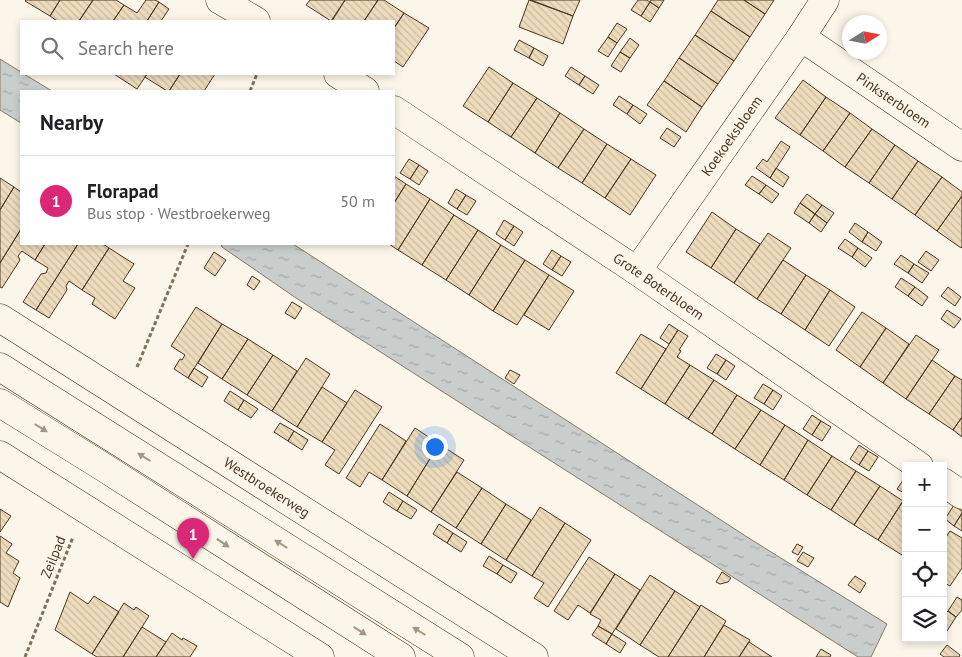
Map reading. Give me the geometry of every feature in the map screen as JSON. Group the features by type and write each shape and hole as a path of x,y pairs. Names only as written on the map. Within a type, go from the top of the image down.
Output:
{"street":[{"path":"220,0 254,20"},
{"name":"Koekoeksbloem","path":"637,271 825,0"},
{"name":"Pinksterbloem","path":"801,37 962,147"},
{"path":"340,75 363,90"},
{"name":"Grote Boterbloem","path":"395,111 637,271 913,462"},
{"name":"Westbroekerweg","path":"0,318 534,657"},
{"path":"0,367 460,657"},
{"path":"0,403 109,470 401,657"},
{"path":"0,455 320,657"},
{"path":"947,485 962,495"}],"path":[{"path":"250,90 257,75"},
{"path":"125,397 188,245"},
{"name":"Zeilpad","path":"25,657 84,508"}],"water":[{"path":"0,59 20,71 20,75 26,75 50,90 20,90 20,122 0,110"},
{"path":"221,245 295,245 755,542 887,624 871,657 858,657 296,298"}],"building":[{"path":"26,0 60,0 50,16"},
{"path":"60,0 93,0 80,20 56,20 50,16"},
{"path":"93,0 116,0 124,5 114,20 80,20"},
{"path":"146,0 159,2 148,20 114,20 124,5 137,13"},
{"path":"310,0 345,0 332,20 306,5"},
{"path":"345,0 378,0 365,20 333,20"},
{"path":"378,0 384,0 404,13 395,26 395,20 365,20"},
{"path":"529,0 573,16 563,44 519,27"},
{"path":"531,0 580,0 573,16"},
{"path":"638,0 650,2 641,16 631,10"},
{"path":"651,0 664,0 659,8 650,2"},
{"path":"718,0 744,0 765,14 750,37 711,11"},
{"path":"744,0 774,0 765,14"},
{"path":"159,2 169,9 162,20 148,20"},
{"path":"650,2 659,8 650,22 641,16"},
{"path":"711,11 750,37 734,61 695,35"},
{"path":"404,13 429,28 403,67 395,62 395,26"},
{"path":"617,23 627,29 617,43 608,37"},
{"path":"695,35 734,61 718,84 679,58"},
{"path":"608,37 617,43 608,57 598,51"},
{"path":"630,38 639,45 630,58 620,52"},
{"path":"519,40 534,48 529,58 514,50"},
{"path":"534,48 548,56 543,66 529,58"},
{"path":"620,52 630,58 621,72 611,66"},
{"path":"679,58 718,84 702,107 664,81"},
{"path":"489,67 513,83 488,122 463,106"},
{"path":"571,67 585,76 579,85 565,76"},
{"path":"116,75 146,75 137,89"},
{"path":"146,75 179,75 170,90 165,90 145,77"},
{"path":"179,75 214,75 205,90 170,90"},
{"path":"585,76 599,85 593,94 579,85"},
{"path":"803,80 826,97 800,135 775,118"},
{"path":"664,81 702,107 686,132 647,105"},
{"path":"513,83 537,98 511,137 488,122"},
{"path":"619,96 633,105 627,114 613,105"},
{"path":"826,97 850,113 823,151 800,135"},
{"path":"537,98 560,113 535,153 511,137"},
{"path":"633,105 647,114 640,124 627,114"},
{"path":"560,113 584,129 558,168 535,153"},
{"path":"850,113 872,129 845,167 823,151"},
{"path":"667,128 681,137 674,147 660,138"},
{"path":"584,129 607,144 582,183 558,168"},
{"path":"872,129 895,145 869,183 845,167"},
{"path":"781,141 790,147 770,178 756,168 763,159 767,162"},
{"path":"607,144 631,159 605,198 582,183"},
{"path":"895,145 918,161 892,199 869,183"},
{"path":"409,159 419,165 410,179 400,173"},
{"path":"631,159 656,175 630,215 605,198"},
{"path":"918,161 942,177 915,215 892,199"},
{"path":"419,165 428,171 419,185 410,179"},
{"path":"776,168 789,177 783,187 770,178"},
{"path":"752,176 766,185 759,194 745,185"},
{"path":"395,177 406,184 395,201"},
{"path":"942,177 962,192 962,196 937,231 915,215"},
{"path":"0,178 14,187 0,210"},
{"path":"406,184 430,199 398,250 390,245 395,245 395,201"},
{"path":"766,185 779,194 772,203 759,194"},
{"path":"14,187 20,191 20,231 0,263 0,210"},
{"path":"456,189 466,195 457,209 448,203"},
{"path":"807,194 822,205 815,214 800,203"},
{"path":"466,195 476,201 467,215 457,209"},
{"path":"962,196 962,246 961,248 937,231"},
{"path":"430,199 454,215 422,265 398,250"},
{"path":"800,203 815,214 809,223 794,213"},
{"path":"822,205 834,213 827,223 815,214"},
{"path":"712,212 736,229 711,268 686,252"},
{"path":"815,214 827,223 821,232 809,223"},
{"path":"454,215 478,230 446,280 422,265"},
{"path":"504,220 514,226 505,240 496,234"},
{"path":"855,223 868,232 862,242 849,232"},
{"path":"514,226 523,232 514,246 505,240"},
{"path":"736,229 760,244 734,283 711,268"},
{"path":"478,230 501,245 469,295 446,280"},
{"path":"20,231 20,245 44,245 35,260 22,251 18,256 20,260 2,288 0,287 0,263"},
{"path":"868,232 882,242 876,251 862,242"},
{"path":"768,233 791,248 757,299 734,283"},
{"path":"845,239 858,248 852,257 838,248"},
{"path":"44,245 77,245 36,310 23,302 41,274 46,273 48,268 35,260"},
{"path":"77,245 104,245 109,248 82,290 69,281 66,286 67,290 49,318 36,310"},
{"path":"501,245 525,260 493,311 469,295"},
{"path":"109,248 134,264 123,281 135,288 115,319 92,304 95,298 82,290"},
{"path":"858,248 872,258 865,267 852,257"},
{"path":"552,250 561,256 552,270 543,264"},
{"path":"926,251 939,260 931,271 918,262"},
{"path":"214,252 226,260 215,276 204,268"},
{"path":"901,255 914,264 908,273 894,264"},
{"path":"561,256 571,262 562,276 552,270"},
{"path":"525,260 549,275 517,325 493,311"},
{"path":"783,260 806,275 781,314 757,299"},
{"path":"914,264 929,273 922,283 908,273"},
{"path":"549,275 574,291 549,330 524,315"},
{"path":"806,275 830,290 805,330 781,314"},
{"path":"252,276 260,281 254,290 247,285"},
{"path":"901,278 915,287 908,296 895,287"},
{"path":"915,287 928,297 922,306 908,296"},
{"path":"948,287 961,297 955,306 941,296"},
{"path":"830,290 855,307 829,346 805,330"},
{"path":"292,302 302,308 295,319 285,313"},
{"path":"196,307 222,324 188,378 174,369 185,355 171,346"},
{"path":"947,310 961,319 954,328 941,319"},
{"path":"862,312 886,328 860,367 836,350"},
{"path":"222,324 248,339 222,379 198,363"},
{"path":"669,324 678,330 669,344 660,338"},
{"path":"886,328 909,344 883,383 860,367"},
{"path":"678,330 688,336 677,357 690,365 665,404 641,389"},
{"path":"641,334 666,349 641,389 616,373"},
{"path":"916,335 939,350 906,399 883,383"},
{"path":"248,339 273,355 247,395 222,379"},
{"path":"716,354 726,360 717,374 707,368"},
{"path":"273,355 297,371 272,411 247,395"},
{"path":"306,358 330,374 297,427 272,411"},
{"path":"726,360 735,366 726,380 717,374"},
{"path":"932,360 955,376 929,414 906,399"},
{"path":"690,365 714,380 688,419 665,404"},
{"path":"194,368 208,377 202,387 188,378"},
{"path":"510,370 520,375 514,384 505,378"},
{"path":"955,376 962,380 962,417 953,430 929,414"},
{"path":"714,380 737,395 712,434 688,419"},
{"path":"763,384 773,390 764,404 754,398"},
{"path":"322,387 347,403 322,442 297,427"},
{"path":"355,390 382,407 339,474 325,465 335,450 322,442"},
{"path":"773,390 782,396 773,410 764,404"},
{"path":"230,391 244,400 238,410 224,401"},
{"path":"737,395 761,410 735,449 712,434"},
{"path":"244,400 258,409 251,418 238,410"},
{"path":"761,410 785,425 760,465 735,449"},
{"path":"812,415 821,421 812,435 803,429"},
{"path":"962,417 962,437 953,430"},
{"path":"821,421 831,427 822,441 812,435"},
{"path":"280,423 294,431 288,441 274,432"},
{"path":"380,424 406,441 382,480 369,472 360,487 346,478"},
{"path":"785,425 808,440 784,480 760,465"},
{"path":"415,428 439,444 407,496 382,480"},
{"path":"294,431 308,440 302,450 288,441"},
{"path":"808,440 832,456 807,495 784,480"},
{"path":"439,444 464,460 431,512 407,496"},
{"path":"859,445 868,451 859,465 850,459"},
{"path":"868,451 878,457 869,471 859,465"},
{"path":"832,456 856,471 831,510 807,495"},
{"path":"856,471 880,486 854,525 831,510"},
{"path":"457,472 482,488 456,528 431,512"},
{"path":"902,482 902,492 897,489"},
{"path":"880,486 902,500 878,540 854,525"},
{"path":"482,488 506,504 481,544 456,528"},
{"path":"389,492 403,501 397,511 383,502"},
{"path":"403,501 417,510 411,519 397,511"},
{"path":"902,503 902,555 878,540"},
{"path":"506,504 531,520 506,560 481,544"},
{"path":"954,505 962,511 954,526 947,521 947,516"},
{"path":"540,507 565,523 532,576 506,560"},
{"path":"0,509 11,516 0,532"},
{"path":"962,513 962,531 954,526"},
{"path":"565,523 591,540 548,607 534,598 544,583 532,576"},
{"path":"439,524 453,533 447,543 433,534"},
{"path":"950,531 962,538 962,568 950,586 947,584 947,536"},
{"path":"453,533 467,542 461,552 447,543"},
{"path":"0,536 12,544 6,553 19,561 13,573 20,578 8,607 0,602"},
{"path":"797,544 803,547 798,555 792,552"},
{"path":"803,552 814,558 808,567 797,561"},
{"path":"489,556 503,565 497,574 483,566"},
{"path":"589,557 615,574 590,613 578,605 568,620 554,611"},
{"path":"503,565 517,573 511,583 497,574"},
{"path":"722,572 731,578 728,582 720,584 716,582"},
{"path":"615,574 640,590 612,634 598,626 601,620 590,614"},
{"path":"650,575 675,591 640,645 616,629"},
{"path":"855,576 866,583 860,593 848,585"},
{"path":"675,591 700,607 668,657 659,657 640,645"},
{"path":"70,592 88,604 94,596 119,612 92,654 55,630"},
{"path":"957,597 962,600 962,610 956,617 948,611"},
{"path":"124,603 134,610 136,607 149,616 123,657 97,657 92,654"},
{"path":"701,605 726,621 704,657 668,657"},
{"path":"947,612 956,617 947,631"},
{"path":"724,625 750,640 739,657 704,657"},
{"path":"598,626 612,634 606,644 592,635"},
{"path":"142,627 166,642 156,657 123,657"},
{"path":"172,633 182,640 183,638 197,646 190,657 156,657"},
{"path":"612,634 626,643 620,653 606,644"},
{"path":"749,642 772,657 739,657"},
{"path":"947,645 960,655 959,657 944,657 940,654"},
{"path":"821,649 831,655 830,657 816,657"}],"place":[{"name":"Florapad","path":"193,559"}]}
